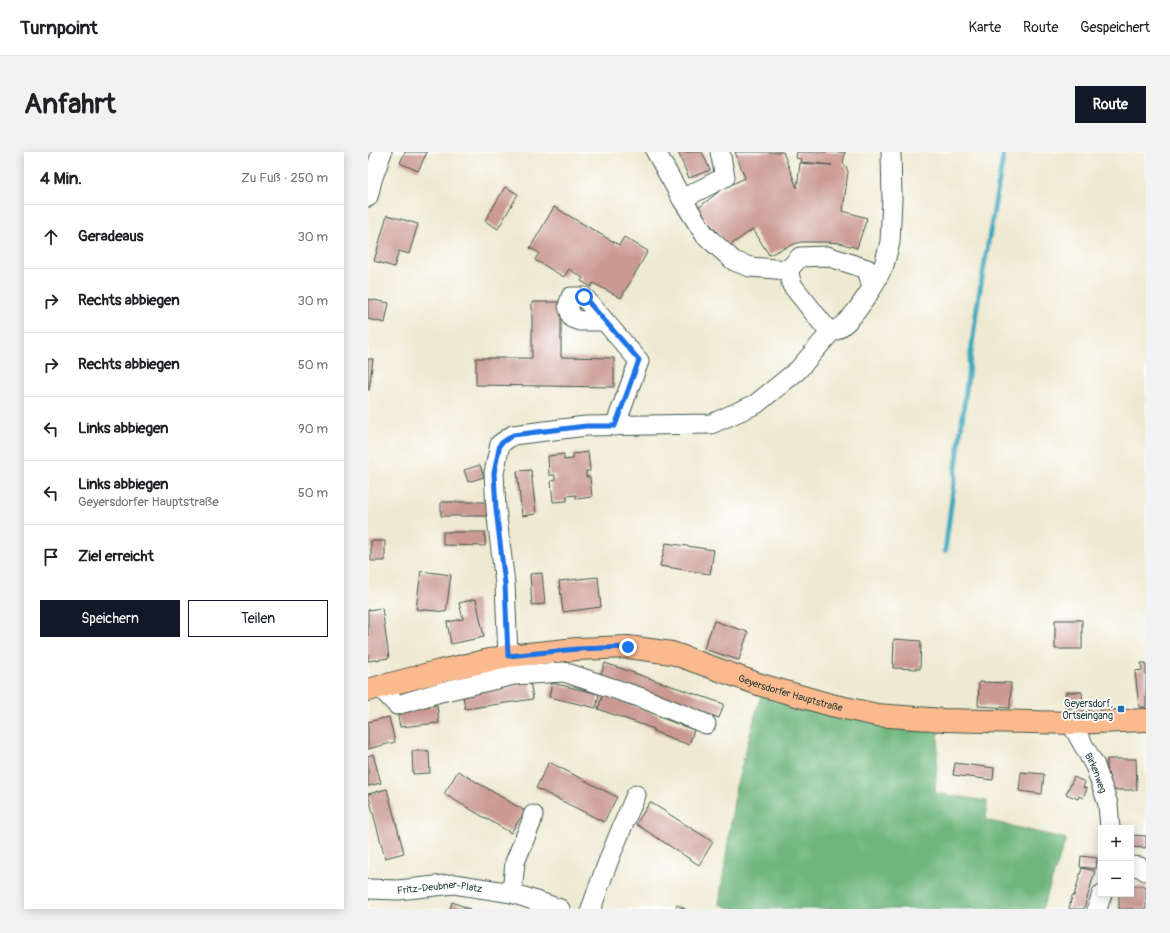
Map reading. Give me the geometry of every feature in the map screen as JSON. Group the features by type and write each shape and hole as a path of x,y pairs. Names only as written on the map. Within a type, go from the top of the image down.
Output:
{"main road":[{"name":"Geyersdorfer Hauptstraße","path":"374,689 440,671 508,656 577,649 628,647 672,654 761,685 831,705 877,714 944,720 1071,723 1146,720"}],"street":[{"path":"368,197 372,180 382,152"},
{"path":"656,152 682,199 705,235 734,261 750,267 788,270"},
{"path":"682,199 725,177 720,152"},
{"path":"508,656 505,584 496,509 494,473 500,444 513,435 586,426 711,424 756,404 798,370 830,333 837,330 853,315 872,288 884,265 890,242 892,199 891,152"},
{"path":"788,270 800,257 826,256 868,269 872,288"},
{"path":"788,270 792,285 830,333"},
{"path":"605,321 639,360 615,426"},
{"path":"374,689 397,705 441,692 514,675 564,672 642,698 706,724"},
{"name":"Birkenweg","path":"1071,723 1095,766 1108,804 1110,825"},
{"path":"591,909 601,877 636,795"},
{"path":"512,893 515,862 531,824 533,815"},
{"path":"1134,866 1140,867 1146,871"},
{"name":"Fritz-Deubner-Platz","path":"368,890 398,890 454,884 512,893 560,909"},
{"path":"1097,909 1101,897"}],"green space":[{"path":"761,694 939,728 935,793 987,801 986,820 1066,839 1042,909 734,909 719,904 736,787"}],"building":[{"path":"405,152 427,152 418,171 400,163"},
{"path":"678,152 702,152 710,170 689,178"},
{"path":"735,152 783,152 797,188 800,163 832,165 801,162 802,159 796,158 797,152 845,152 843,164 846,166 848,172 843,211 867,218 857,248 840,243 800,242 769,255 753,229 729,246 697,209 722,189 745,178"},
{"path":"505,187 518,194 498,229 485,221"},
{"path":"554,207 619,245 624,237 648,251 621,298 593,283 591,287 581,281 583,278 569,269 564,277 535,260 539,253 530,248"},
{"path":"387,215 418,224 409,254 399,251 394,267 374,261"},
{"path":"368,299 389,303 385,323 368,319"},
{"path":"532,302 561,302 561,357 614,358 614,387 476,385 476,358 532,358"},
{"path":"368,359 373,359 369,390 368,390"},
{"path":"588,452 590,471 586,471 586,477 590,477 592,497 576,499 576,495 567,496 567,501 553,502 551,481 555,480 555,475 549,475 548,456 564,454 564,460 573,459 573,454"},
{"path":"480,465 484,477 468,482 464,470"},
{"path":"531,470 536,514 522,516 517,471"},
{"path":"441,502 487,502 487,516 441,516"},
{"path":"443,532 485,532 485,546 443,545"},
{"path":"371,541 385,541 385,561 371,561"},
{"path":"666,543 714,550 710,574 660,566"},
{"path":"421,571 451,575 446,612 416,609"},
{"path":"542,573 545,604 532,605 530,574"},
{"path":"598,577 601,607 563,612 559,581"},
{"path":"476,599 484,637 451,644 447,622 463,619 459,603"},
{"path":"382,608 389,658 368,661 368,610"},
{"path":"1055,620 1082,620 1082,649 1055,649"},
{"path":"714,621 748,632 739,660 704,649"},
{"path":"894,639 921,641 920,669 893,668"},
{"path":"605,663 724,704 719,718 600,677"},
{"path":"1141,663 1146,663 1146,707 1139,707 1135,671 1142,670"},
{"path":"530,680 533,699 465,709 462,689"},
{"path":"979,682 1011,683 1010,708 978,706"},
{"path":"552,683 599,694 596,708 549,697"},
{"path":"1066,692 1082,692 1083,707 1066,708"},
{"path":"603,695 659,715 659,717 694,730 689,745 653,731 654,729 598,709"},
{"path":"437,705 439,723 400,727 397,711"},
{"path":"389,717 395,742 368,749 368,722"},
{"path":"412,751 429,751 430,773 413,774"},
{"path":"373,754 381,783 368,786 368,756"},
{"path":"1107,759 1136,759 1137,790 1107,790"},
{"path":"549,762 617,797 604,822 536,788"},
{"path":"955,763 994,768 993,780 953,775"},
{"path":"458,771 525,811 511,833 444,794"},
{"path":"1021,772 1044,774 1042,794 1019,791"},
{"path":"1074,777 1085,782 1083,787 1087,789 1083,798 1079,796 1078,799 1066,794"},
{"path":"387,789 404,853 385,858 368,794"},
{"path":"650,802 713,842 699,865 636,824"},
{"path":"1134,835 1146,836 1146,848 1134,847"},
{"path":"1081,856 1097,858 1096,869 1080,867"},
{"path":"1082,868 1095,871 1084,909 1069,909 1072,896 1074,896"},
{"path":"1134,886 1146,886 1146,909 1119,909 1119,897 1134,897"},
{"path":"452,902 470,909 450,909"},
{"path":"677,905 685,909 675,909"}],"waterway":[{"path":"945,551 977,307 1004,152"}],"place":[{"name":"Geyersdorf, Ortseingang","path":"1121,709"}],"route":[{"path":"584,297 639,360 615,426 586,426 513,435 500,444 494,473 496,509 505,584 508,656 577,649 628,647"}]}
